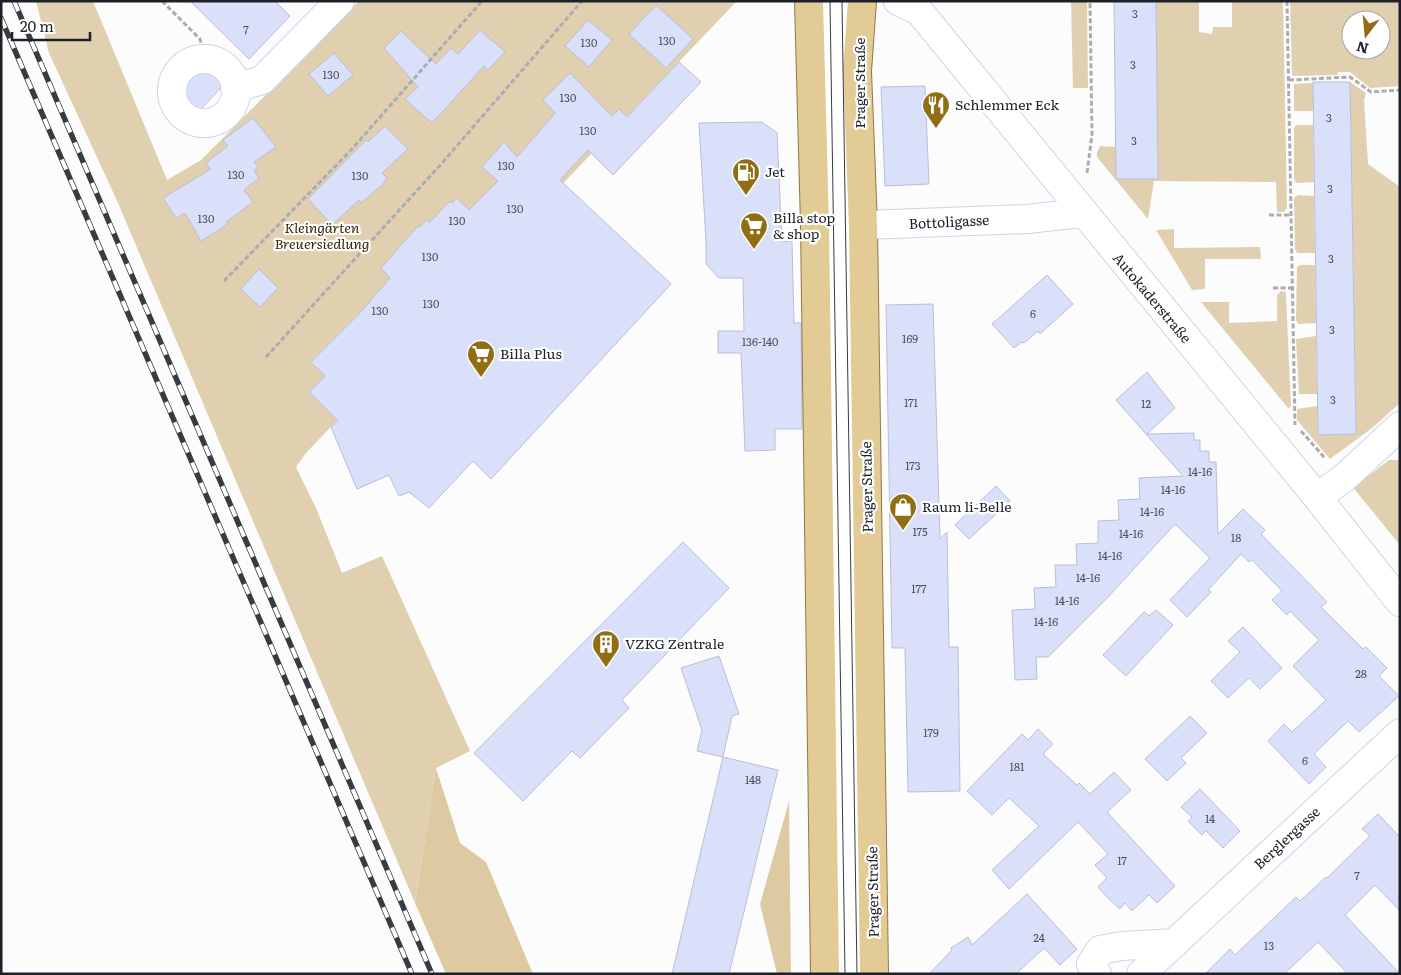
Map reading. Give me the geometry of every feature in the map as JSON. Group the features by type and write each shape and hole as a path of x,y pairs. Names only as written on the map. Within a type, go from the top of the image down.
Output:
{"main road":[{"name":"Prager Straße","path":"809,1 839,226 874,974"},
{"name":"Prager Straße","path":"825,974 839,226 857,71 862,1"}],"street":[{"path":"236,88 262,80 340,1"},
{"path":"836,1 851,974"},
{"name":"Autokaderstraße","path":"912,4 1317,497 1400,602"},
{"path":"199,60 206,60 223,66 230,73 236,88 234,103 228,112 220,119 210,123 200,123 181,114 172,96 173,84 178,72 187,64 199,60"},
{"name":"Bottoligasse","path":"839,226 1027,218 1082,213"},
{"path":"1317,497 1344,478 1400,426"},
{"name":"Berglergasse","path":"1141,974 1400,732"},
{"path":"1097,974 1092,964 1100,950 1122,946 1175,943"}],"path":[{"path":"162,1 200,39 206,60"},
{"path":"224,281 352,148 482,1"},
{"path":"266,357 442,164 582,1"},
{"path":"1082,213 1092,135 1090,1"},
{"path":"1287,1 1293,423 1344,478"},
{"path":"1289,80 1350,77 1371,92 1400,90"},
{"path":"1269,215 1290,215"},
{"path":"1273,288 1291,288"}],"green space":[{"name":"Kleingärten Breuersiedlung","path":"36,1 93,1 167,180 201,160 359,1 737,1 306,453 296,467 316,508 342,573 382,556 470,751 436,768 415,903 118,203 49,53"},
{"path":"1071,1 1087,1 1088,88 1073,88"},
{"path":"1156,1 1199,1 1199,32 1212,34 1213,27 1232,27 1232,1 1283,1 1287,208 1284,212 1277,212 1276,182 1154,181 1148,219 1097,157 1100,146 1116,147 1117,179 1158,179"},
{"path":"1290,1 1400,1 1400,86 1370,88 1350,72 1338,72 1337,75 1292,76"},
{"path":"1350,82 1366,93 1364,100 1368,164 1400,187 1400,403 1372,428 1330,459 1297,420 1297,409 1317,406 1318,435 1356,434"},
{"path":"1313,83 1314,111 1294,111 1294,84"},
{"path":"1296,125 1313,125 1314,182 1296,183 1294,179 1294,128"},
{"path":"1298,195 1314,196 1315,253 1297,253 1295,249 1294,198"},
{"path":"1174,229 1174,248 1260,247 1261,259 1205,259 1205,289 1192,290 1156,230"},
{"path":"1300,265 1315,265 1316,323 1298,324 1296,320 1297,267"},
{"path":"1281,291 1286,292 1291,407 1288,408 1201,302 1229,302 1229,323 1277,321 1277,295"},
{"path":"1316,336 1317,394 1299,394 1296,339"},
{"path":"1389,460 1400,460 1400,545 1354,487"}],"shaded area":[{"path":"436,768 460,843 486,862 533,974 446,974 415,903"},
{"path":"789,801 791,974 777,974 760,904"}],"building":[{"path":"190,1 275,1 290,16 249,59"},
{"path":"1114,1 1156,1 1158,179 1116,179"},
{"path":"656,5 693,39 666,68 629,34"},
{"path":"588,20 612,40 589,67 565,46"},
{"path":"480,30 505,52 488,70 484,66 432,123 405,99 418,87 384,48 401,31 436,64 451,48 458,54"},
{"path":"334,53 353,75 328,96 309,74"},
{"name":"Billa Plus","path":"679,62 701,82 613,175 588,150 560,180 671,284 491,479 473,461 429,508 409,492 399,496 389,475 357,489 331,427 338,421 309,392 325,376 311,362 359,314 390,278 381,268 418,226 420,227 426,220 429,223 450,201 452,203 457,198 469,210 498,181 482,167 504,142 517,157 555,113 543,100 570,73 612,116 619,109 627,117"},
{"path":"203,71 219,72 222,81 220,89 197,113 185,101 183,88 191,75"},
{"path":"1313,82 1350,82 1356,434 1318,435"},
{"path":"925,86 929,184 885,186 881,87"},
{"path":"253,118 276,147 254,162 258,167 254,171 259,178 244,190 253,202 226,222 228,224 201,241 185,213 176,218 163,198 211,169 206,163 228,146 223,140"},
{"path":"762,122 777,133 782,242 792,241 794,323 801,323 802,429 775,429 775,450 745,451 741,353 718,353 718,331 744,331 743,278 719,278 706,264 699,123"},
{"path":"385,126 408,149 382,173 387,178 383,184 361,203 359,200 332,225 308,199 366,140 368,142"},
{"path":"259,269 278,288 260,307 241,289"},
{"path":"1047,275 1073,304 1040,334 1038,331 1024,343 1022,342 1014,348 992,324"},
{"path":"933,304 940,539 947,532 949,647 958,647 960,791 908,792 905,648 892,648 886,305"},
{"path":"1147,372 1175,408 1147,434 1194,433 1194,440 1200,440 1200,451 1209,451 1209,462 1216,462 1218,534 1243,509 1265,530 1261,534 1327,602 1321,607 1363,649 1366,647 1387,668 1379,676 1399,696 1359,732 1348,721 1314,754 1326,767 1309,784 1268,741 1284,724 1292,732 1326,700 1293,666 1319,640 1290,611 1287,615 1272,600 1282,591 1252,560 1249,562 1241,554 1208,590 1211,592 1187,617 1170,600 1210,558 1175,524 1109,596 1048,657 1036,657 1037,679 1015,680 1012,610 1035,609 1034,588 1056,587 1055,565 1077,565 1076,544 1098,543 1098,521 1119,520 1118,500 1140,499 1139,478 1183,476 1116,400"},
{"path":"996,486 1010,501 969,539 955,525"},
{"name":"VZKG Zentrale","path":"683,542 729,588 622,700 629,708 580,758 572,751 523,801 474,753"},
{"path":"1156,610 1173,625 1126,676 1103,655 1144,612 1149,616"},
{"path":"1243,627 1282,668 1260,689 1249,678 1228,698 1211,681 1240,652 1228,641"},
{"path":"719,656 739,714 732,716 723,757 697,751 702,730 681,668"},
{"path":"1190,716 1207,733 1181,758 1186,763 1167,781 1145,759"},
{"path":"1038,729 1053,744 1043,754 1077,785 1079,783 1090,794 1114,772 1131,790 1107,812 1175,886 1157,903 1149,895 1132,911 1125,903 1120,909 1107,897 1098,887 1107,878 1095,865 1108,854 1078,822 1009,889 992,870 1039,826 1009,798 992,815 967,791 1022,734 1028,740"},
{"path":"723,757 778,770 729,974 672,974"},
{"path":"1200,789 1240,831 1223,848 1206,831 1202,835 1188,821 1192,817 1181,807"},
{"path":"1378,814 1400,837 1400,911 1375,885 1345,915 1400,974 1348,974 1318,942 1284,974 1205,974 1230,949 1235,955 1296,897 1300,901 1327,878 1370,836 1362,829"},
{"path":"1027,894 1077,949 1060,965 1044,948 1016,974 929,974 952,950 951,948 968,937 972,945"}],"tram line":[{"path":"830,1 845,974"},
{"path":"842,1 857,974"}],"railway":[{"path":"14,1 432,974"},
{"path":"1,18 412,974"}],"place":[{"name":"Schlemmer Eck","path":"936,129"},
{"name":"Jet","path":"746,196"},
{"name":"Billa stop & shop","path":"754,250"},
{"name":"Billa Plus","path":"481,378"},
{"name":"Raum li-Belle","path":"903,531"},
{"name":"VZKG Zentrale","path":"606,668"}]}
